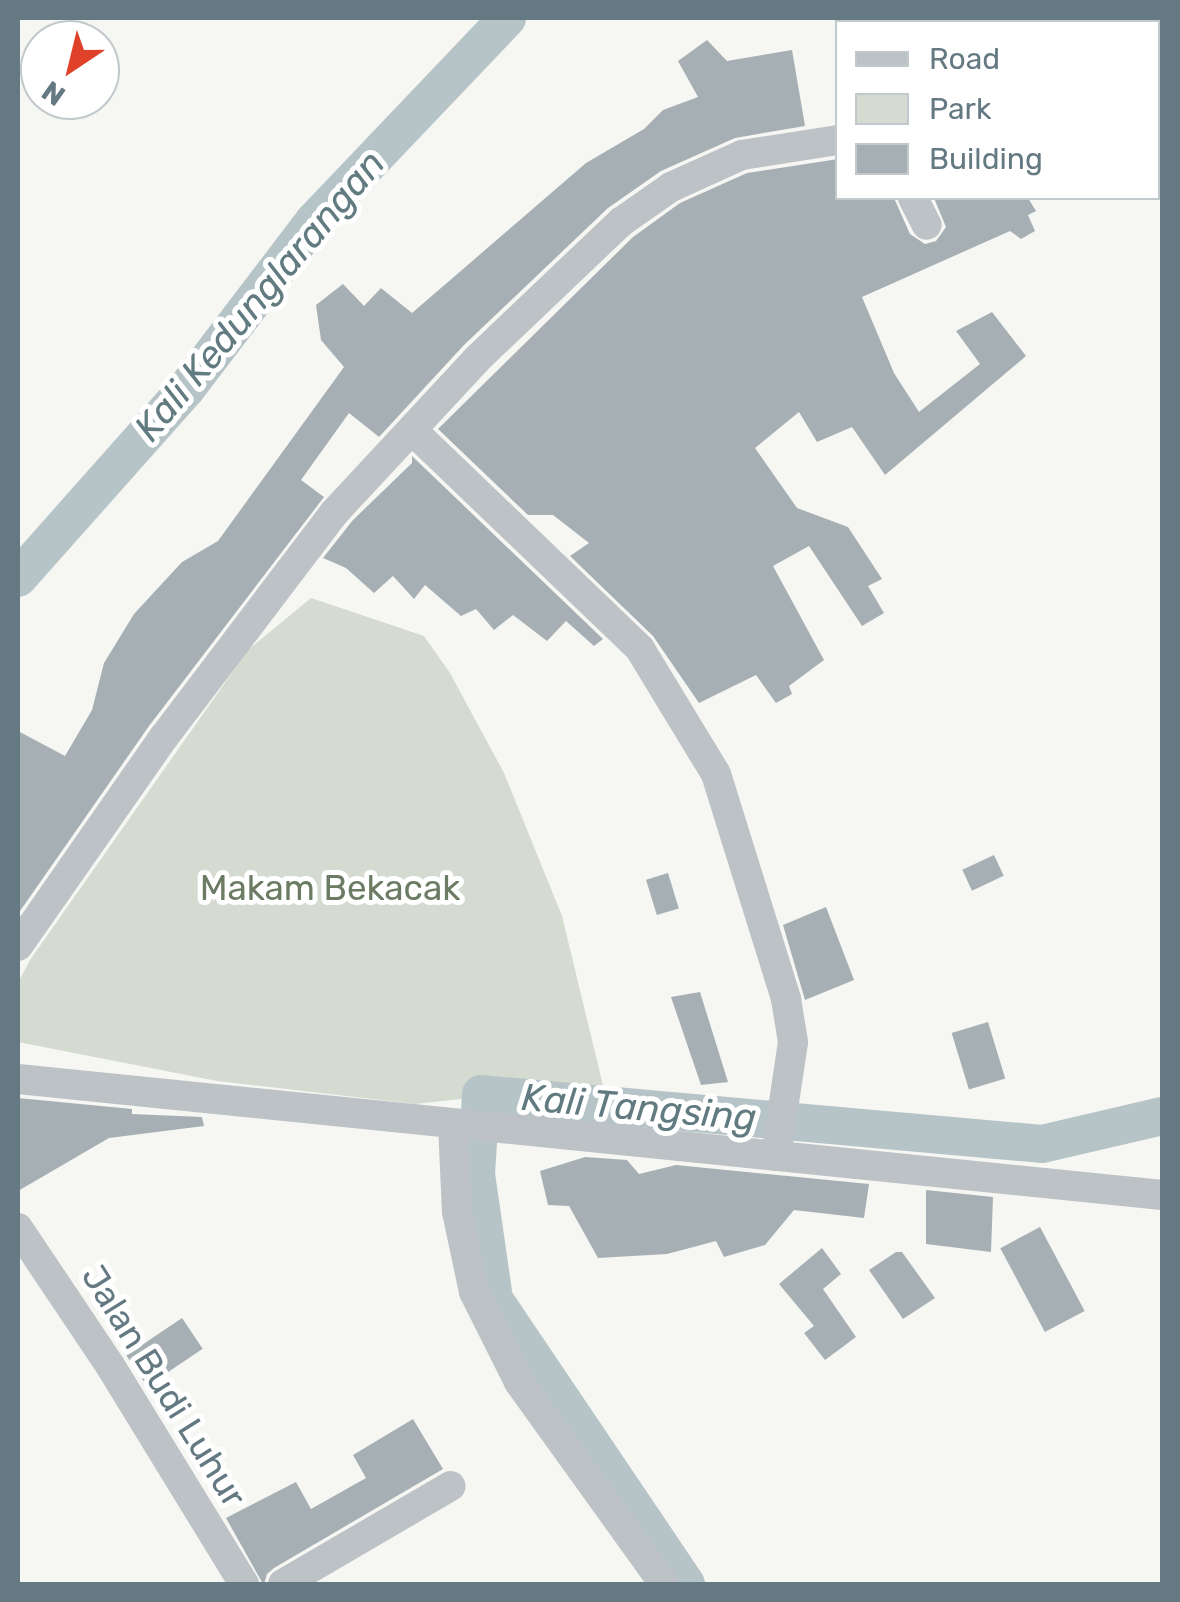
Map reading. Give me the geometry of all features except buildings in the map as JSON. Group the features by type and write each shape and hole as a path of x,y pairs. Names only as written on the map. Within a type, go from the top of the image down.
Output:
{"street":[{"path":"18,946 164,737 334,513 477,360 622,222 672,186 742,155 835,140"},
{"path":"412,430 640,649 716,774 786,999 793,1062 778,1134"},
{"path":"18,1079 466,1126 778,1134 1162,1196"},
{"path":"466,1126 457,1212 474,1292 519,1382 664,1584"},
{"path":"1120,1190 1162,1181"},
{"name":"Jalan Budi Luhur","path":"18,1228 111,1366 244,1584"},
{"path":"283,1584 451,1486"}],"green space":[{"name":"Makam Bekacak","path":"311,598 424,636 450,673 504,773 562,916 608,1106 488,1096 415,1104 217,1081 18,1042 18,983 30,960 248,650"}],"waterway":[{"name":"Kali Kedunglarangan","path":"18,578 186,389 314,221 507,18"},
{"name":"Kali Tangsing","path":"686,1584 494,1299 476,1174 481,1094 1042,1144 1162,1116"}]}
